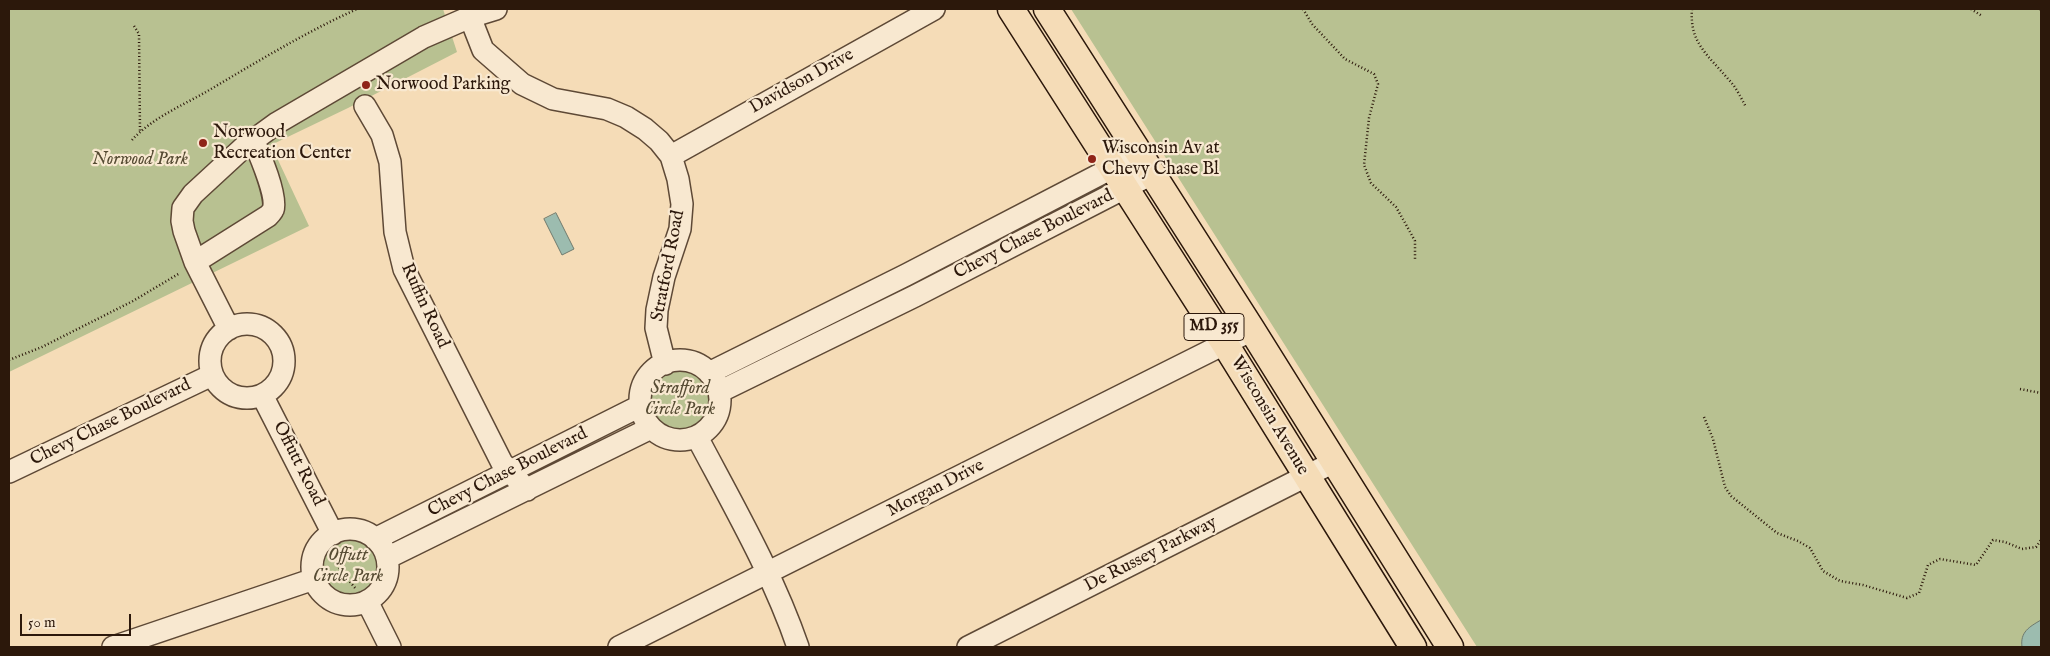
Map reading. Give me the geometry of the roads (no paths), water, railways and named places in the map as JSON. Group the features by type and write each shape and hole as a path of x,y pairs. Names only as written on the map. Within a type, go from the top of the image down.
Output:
{"main road":[{"name":"Wisconsin Avenue","path":"1011,9 1225,344 1413,647"},
{"name":"Wisconsin Avenue","path":"1047,9 1252,330 1450,647"}],"street":[{"path":"232,321 212,350 210,361 212,374 222,388 231,395 252,398 262,395 278,382 284,363 282,349 274,336 268,331 260,327 232,321 199,270 182,221 183,208 193,194 253,140 310,103 424,37 472,13 496,9"},
{"name":"Davidson Drive","path":"671,156 934,9"},
{"name":"Stratford Road","path":"472,13 484,50 522,84 553,99 607,109 626,116 659,141 671,156 678,179 682,204 680,228 664,277 657,310 656,328 664,364"},
{"name":"Ruffin Road","path":"365,106 382,135 390,162 395,232 404,269 502,463 527,490"},
{"path":"199,270 268,216 273,210 274,200 271,189 253,140"},
{"name":"Chevy Chase Boulevard","path":"710,373 906,275 1146,164"},
{"name":"Chevy Chase Boulevard","path":"720,392 915,296 1118,178"},
{"path":"906,275 915,296"},
{"name":"Morgan Drive","path":"619,647 1252,330"},
{"path":"681,360 702,366 710,373 720,392 720,403 718,414 706,431 684,440 670,439 658,434 651,428 640,406 644,381 652,372 664,364 681,360"},
{"name":"Chevy Chase Boulevard","path":"9,472 212,374"},
{"name":"Offutt Road","path":"262,395 331,535"},
{"name":"Chevy Chase Boulevard","path":"375,539 640,406"},
{"name":"Chevy Chase Boulevard","path":"387,558 651,428"},
{"path":"697,436 768,574 787,614 798,647"},
{"name":"De Russey Parkway","path":"968,647 1334,462"},
{"path":"354,529 364,532 375,539 380,544 387,558 388,571 386,580 375,596 362,603 347,605 326,597 319,589 312,570 316,551 331,535 343,530 354,529"},
{"path":"113,647 314,579"},
{"path":"362,603 390,647"}],"place":[{"name":"Norwood Parking","path":"366,85"},
{"name":"Norwood Recreation Center","path":"203,143"},
{"name":"Wisconsin Av at Chevy Chase Bl","path":"1092,159"}],"park label":[{"name":"Norwood Park","path":"140,160"},
{"name":"Strafford Circle Park","path":"680,399"},
{"name":"Offutt Circle Park","path":"348,566"}]}
